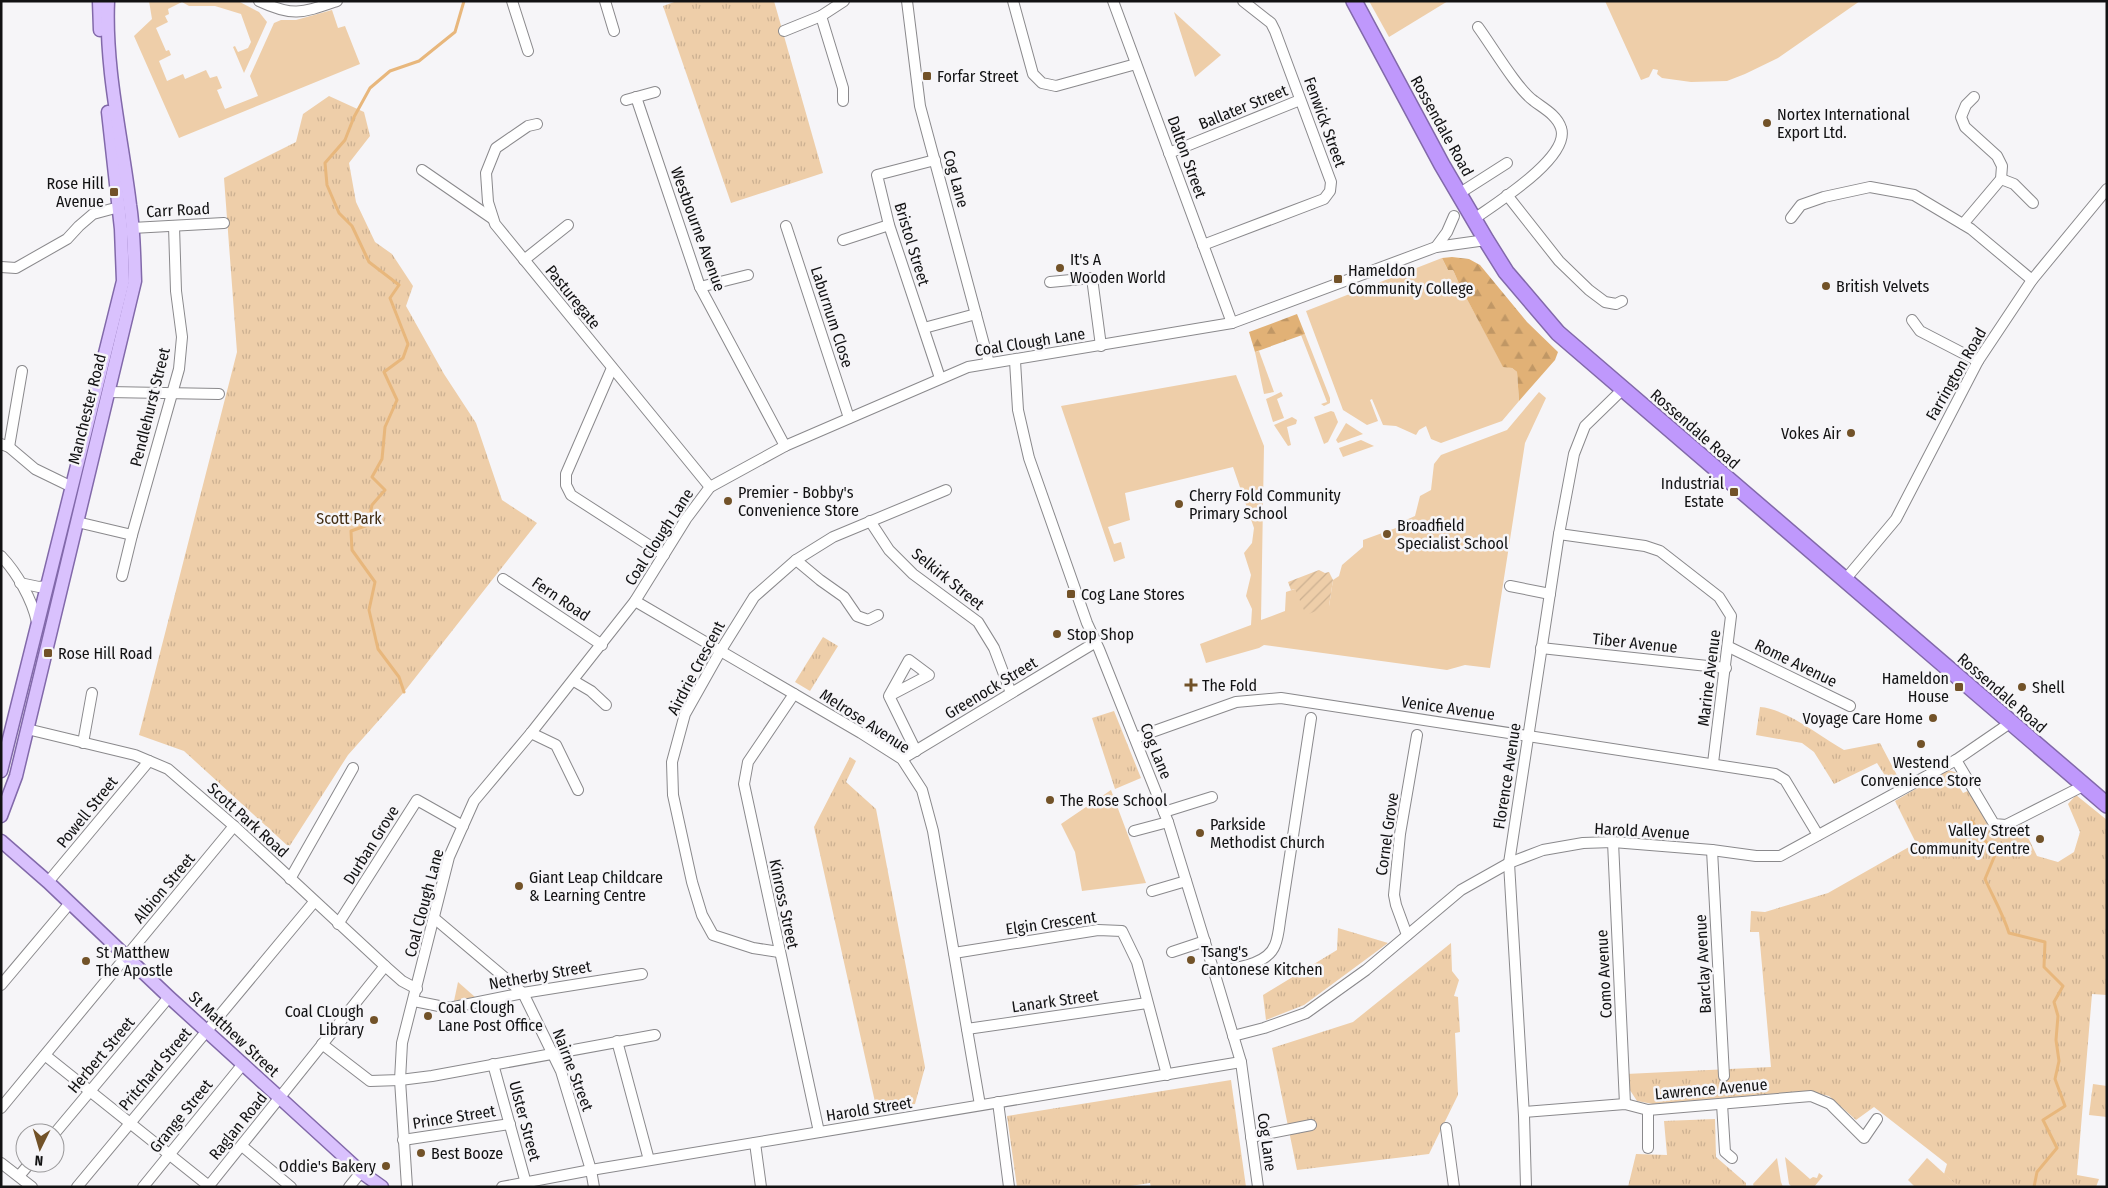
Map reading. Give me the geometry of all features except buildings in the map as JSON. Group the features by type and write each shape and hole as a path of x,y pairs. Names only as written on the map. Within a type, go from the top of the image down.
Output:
{"highway":[{"name":"Rossendale Road","path":"1354,1 1442,164 1486,240 1506,272 1558,333 1844,581 2107,805"}],"main road":[{"name":"Manchester Road","path":"1,772 64,520 78,489 102,392 123,281 127,228 100,41 100,1"},
{"name":"Manchester Road","path":"108,1 108,36 124,206"},
{"name":"Manchester Road","path":"1,816 16,776 77,522 78,489"},
{"path":"64,520 77,522"},
{"path":"47,586 60,590"},
{"path":"38,625 51,628"},
{"path":"13,726 27,729"},
{"name":"St Matthew Street","path":"1,841 70,902 169,997 361,1172 382,1187"}],"street":[{"path":"258,1 278,10 295,13 337,1"},
{"path":"512,1 528,51"},
{"path":"605,1 614,31"},
{"path":"784,31 820,16 844,1"},
{"name":"Cog Lane","path":"907,1 920,106 989,363"},
{"path":"1013,1 1033,74 1042,83 1056,86 1136,64"},
{"name":"Dalton Street","path":"1113,1 1232,323"},
{"name":"Fenwick Street","path":"1203,245 1324,199 1330,191 1331,182 1271,23 1243,1"},
{"path":"820,16 843,88 844,101"},
{"path":"1474,219 1548,161 1562,140 1561,127 1546,108 1534,101 1524,91 1478,27"},
{"name":"Westbourne Avenue","path":"655,92 631,99 700,287 785,446"},
{"path":"1963,224 2001,179 2002,166 1997,156 1965,127 1961,117 1966,105 1974,96"},
{"name":"Ballater Street","path":"1169,153 1300,100"},
{"name":"Pasturegate","path":"536,124 528,126 496,148 486,173 488,202 495,224 710,487"},
{"name":"Bristol Street","path":"935,160 877,175 890,225 940,378"},
{"path":"1460,193 1507,163"},
{"path":"422,170 493,219"},
{"path":"2001,179 2014,184 2033,203"},
{"path":"1791,218 1801,205 1824,197 1870,188 1914,194 1963,224 2032,280"},
{"name":"Farrington Road","path":"1844,581 1896,518 1978,361 2032,280 2107,189"},
{"path":"1507,195 1554,255 1589,290 1605,302 1616,304 1622,301"},
{"path":"1,267 16,268 67,240 93,214 124,206"},
{"path":"1436,247 1447,232 1454,216"},
{"name":"Carr Road","path":"127,228 224,223"},
{"path":"524,260 568,225"},
{"path":"843,240 890,225"},
{"name":"Pendlehurst Street","path":"122,576 179,369 182,337 176,290 174,226"},
{"name":"Laburnum Close","path":"786,226 849,418"},
{"name":"Coal Clough Lane","path":"407,1187 400,1080 402,1043 449,857 462,826 474,801 574,681 635,601 686,519 710,487 785,446 968,367 1015,361 1232,323 1436,247 1486,240"},
{"path":"700,287 748,274"},
{"path":"1050,282 1092,278 1101,346"},
{"path":"924,328 976,314"},
{"path":"1912,320 1920,332 1978,361"},
{"name":"Cog Lane","path":"1015,361 1018,410 1029,458 1084,615 1166,817 1241,1062 1258,1187"},
{"path":"612,368 566,474 566,485 571,495 664,554"},
{"path":"22,371 5,445 35,469 78,489"},
{"name":"Florence Avenue","path":"1526,1187 1524,1112 1509,863 1559,534 1574,454 1585,426 1622,390"},
{"path":"102,392 219,394"},
{"name":"Airdrie Crescent","path":"779,952 753,948 713,935 702,915 692,882 673,796 672,762 685,714 721,650 754,597 796,560 833,537 946,490"},
{"name":"Selkirk Street","path":"870,521 889,550 913,574 978,622 994,648 1011,693"},
{"path":"77,522 132,535"},
{"name":"Marine Avenue","path":"1559,534 1645,546 1660,551 1719,597 1731,616 1729,647 1713,763"},
{"path":"1,556 20,583 34,608 38,625"},
{"path":"796,560 844,597 857,616 868,620 878,615"},
{"name":"Fern Road","path":"504,579 602,645"},
{"path":"20,583 38,588 47,586"},
{"path":"1510,586 1550,594"},
{"name":"Melrose Avenue","path":"635,601 721,650 902,759 922,790 933,831 980,1105"},
{"name":"Greenock Street","path":"902,759 1096,642"},
{"name":"Rome Avenue","path":"1729,647 1850,706"},
{"name":"Tiber Avenue","path":"1541,648 1726,668"},
{"path":"574,681 591,691 606,706"},
{"path":"83,742 92,693"},
{"name":"Kinross Street","path":"794,694 748,762 744,784 819,1132"},
{"path":"889,696 916,750"},
{"name":"Venice Avenue","path":"1135,738 1236,702 1281,698 1713,763 1774,774 1785,780 1818,835"},
{"path":"1214,972 1253,963 1265,957 1274,947 1280,922 1311,718"},
{"name":"Harold Avenue","path":"1233,1036 1264,1028 1306,1013 1366,970 1461,890 1509,863 1543,850 1583,843 1613,842 1712,850 1756,856 1780,856 1956,760 2010,723"},
{"name":"Scott Park Road","path":"27,729 135,755 168,769 234,826 385,966 402,981 417,989"},
{"path":"531,734 556,745 578,790"},
{"name":"Cornel Grove","path":"1407,935 1394,895 1400,834 1417,735"},
{"path":"1956,760 1994,824 2006,825 2083,786"},
{"name":"Powell Street","path":"48,882 149,761"},
{"path":"290,878 353,768"},
{"path":"1134,832 1212,797"},
{"name":"Durban Grove","path":"338,924 417,800 462,826"},
{"name":"Albion Street","path":"1,1108 46,1056 234,826"},
{"name":"Como Avenue","path":"1613,842 1625,1104"},
{"name":"Barclay Avenue","path":"1712,850 1724,1076"},
{"path":"1152,891 1186,881"},
{"path":"1,985 70,902"},
{"name":"Pritchard Street","path":"77,1187 314,902"},
{"name":"Nairne Street","path":"434,918 523,992 561,1072 591,1170 594,1187"},
{"name":"Elgin Crescent","path":"954,953 1098,930 1122,931 1137,962 1167,1074"},
{"path":"1172,952 1204,941"},
{"name":"Raglan Road","path":"209,1186 385,966"},
{"name":"Netherby Street","path":"414,1001 449,1008 523,992 642,974"},
{"name":"Herbert Street","path":"63,1123 169,997"},
{"name":"Lanark Street","path":"966,1029 1147,1003"},
{"path":"322,1044 370,1081 400,1080 655,1035"},
{"path":"617,1041 649,1160"},
{"path":"46,1056 209,1186"},
{"name":"Harold Street","path":"502,1187 755,1142 1241,1062"},
{"name":"Grange Street","path":"143,1187 243,1064"},
{"name":"Ulster Street","path":"494,1064 527,1184"},
{"name":"Lawrence Avenue","path":"1524,1112 1625,1104 1648,1110 1811,1096 1830,1104 1864,1138 1877,1118"},
{"path":"998,1102 1007,1186"},
{"path":"1722,1104 1725,1152 1732,1158"},
{"path":"1648,1110 1648,1148"},
{"name":"Prince Street","path":"403,1140 510,1124"},
{"path":"1251,1137 1311,1125"},
{"path":"1446,1128 1454,1187"},
{"path":"755,1142 761,1187"},
{"path":"242,1146 291,1187"},
{"path":"1,1163 32,1187"},
{"path":"349,1187 361,1172"},
{"path":"18,1176 21,1173"}],"green space":[{"path":"149,1 238,1 259,12 267,22 244,73 233,47 235,46 238,52 248,48 251,42 241,14 215,6 189,6 182,2 168,9 169,14 165,16 168,22 156,28 166,51 169,50 171,55 159,61 167,81 183,74 185,79 206,70 210,78 217,76 222,88 217,90 225,109 258,96 250,76 274,23 281,20 296,20 332,10 338,28 345,26 360,64 179,138 134,36 152,19"},
{"path":"677,1 774,1 823,173 731,203 663,6"},
{"path":"1369,1 1448,1 1389,37"},
{"path":"1605,1 1860,1 1778,58 1745,74 1727,81 1691,82 1662,78 1657,74 1658,70 1653,69 1649,77 1641,80"},
{"path":"1174,12 1221,55 1195,77"},
{"name":"Scott Park","path":"329,96 364,112 370,136 349,163 356,202 375,242 392,254 413,286 406,306 444,374 476,423 502,500 537,523 404,692 348,755 289,847 184,751 139,735 237,352 224,178 296,142 303,114"},
{"path":"1442,258 1448,270 1453,270 1503,366 1512,368 1517,372 1519,401 1502,421 1441,443 1431,439 1426,426 1419,430 1416,435 1396,426 1383,425 1372,399 1370,400 1378,421 1367,425 1343,410 1306,311"},
{"path":"1442,258 1469,259 1480,265 1527,322 1558,352 1555,360 1519,401 1517,372 1512,368 1503,367 1453,270 1448,270"},
{"path":"1297,314 1305,334 1255,352 1249,332"},
{"path":"1305,334 1330,398 1330,403 1324,406 1321,404 1327,402 1301,335"},
{"path":"1259,351 1274,392 1264,394 1255,352"},
{"path":"1236,375 1264,446 1261,620 1285,611 1286,592 1295,589 1329,606 1333,580 1339,576 1342,565 1363,547 1363,540 1407,524 1406,520 1415,516 1420,496 1431,490 1434,464 1441,455 1507,430 1539,392 1546,398 1525,443 1490,668 1465,665 1447,670 1264,645 1206,663 1200,644 1251,625 1252,609 1246,596 1251,575 1244,553 1252,543 1254,528 1233,467 1125,493 1130,520 1108,527 1114,544 1121,542 1125,558 1114,562 1061,406"},
{"path":"1281,392 1283,396 1277,399 1284,418 1273,422 1266,399"},
{"path":"1331,411 1334,412 1338,422 1328,442 1324,444 1314,417"},
{"path":"1292,417 1297,420 1296,424 1287,427 1291,445 1288,446 1274,425"},
{"path":"1346,423 1363,434 1338,443 1336,440"},
{"path":"1361,440 1374,446 1343,457 1339,448"},
{"path":"1319,570 1325,573 1329,572 1333,580 1329,606 1306,615 1295,589 1291,590 1288,582"},
{"path":"823,637 838,646 810,691 795,682"},
{"path":"1760,707 1781,713 1804,724 1844,750 1880,743 1900,781 1891,785 1877,763 1834,784 1814,752 1802,743 1756,735"},
{"path":"1114,711 1141,778 1115,789 1092,718"},
{"path":"850,757 856,761 846,782 876,809 925,1067 915,1104 877,1111 814,827"},
{"path":"1948,770 1958,773 1953,777 1963,793 1970,790 1993,829 2019,819 2037,856 2058,862 2074,852 2080,832 2068,804 2076,795 2107,820 2107,995 2092,994 2077,1175 2099,1179 2096,1187 1959,1187 1944,1174 1947,1164 1874,1107 1856,1120 1829,1096 1807,1091 1653,1104 1637,1101 1626,1084 1626,1074 1771,1067 1759,932 1750,932 1751,911 1765,912 1828,893 1916,843 1895,801"},
{"path":"1111,790 1146,883 1082,891 1075,852 1061,824"},
{"path":"1338,928 1388,943 1304,1005 1266,1020 1263,995 1337,950"},
{"path":"1451,943 1452,971 1459,980 1454,996 1458,997 1460,1032 1455,1033 1458,1095 1429,1154 1297,1170 1272,1048 1353,1022"},
{"path":"458,982 475,997 454,1001"},
{"path":"1231,1080 1246,1187 1151,1187 1150,1183 1124,1187 1017,1187 1007,1116"},
{"path":"2093,1084 2107,1086 2107,1117 2089,1115"},
{"path":"1715,1119 1716,1157 1746,1183 1746,1187 1628,1187 1636,1154 1667,1155 1664,1121"},
{"path":"1785,1157 1810,1179 1813,1177 1817,1178 1819,1173 1823,1176 1814,1187 1792,1187 1789,1184"},
{"path":"1777,1158 1783,1187 1754,1187 1753,1184"},
{"path":"1927,1158 1959,1187 1915,1187 1908,1180"}],"waterway":[{"path":"404,692 399,677 378,649 369,610 375,582 352,550 351,531 368,525 372,505 385,490 372,477 382,459 385,427 397,400 384,372 403,358 408,344 390,298 399,285 369,262 352,226 339,213 327,185 325,163 345,140 354,117 370,88 390,71 419,61 455,32 464,1"},
{"path":"1972,821 1995,855 1985,879 2009,933 2045,942 2044,967 2063,986 2054,1002 2058,1016 2056,1040 2059,1061 2055,1079 2065,1106 2043,1120 2057,1148 2037,1172 2034,1187"}],"place":[{"name":"Forfar Street","path":"927,76"},
{"name":"Nortex International Export Ltd.","path":"1767,123"},
{"name":"Rose Hill Avenue","path":"114,192"},
{"name":"It's A Wooden World","path":"1060,268"},
{"name":"Hameldon Community College","path":"1338,279"},
{"name":"British Velvets","path":"1826,286"},
{"name":"Vokes Air","path":"1851,433"},
{"name":"Industrial Estate","path":"1734,492"},
{"name":"Premier - Bobby's Convenience Store","path":"728,501"},
{"name":"Cherry Fold Community Primary School","path":"1179,504"},
{"name":"Broadfield Specialist School","path":"1387,534"},
{"name":"Cog Lane Stores","path":"1071,594"},
{"name":"Stop Shop","path":"1057,634"},
{"name":"Rose Hill Road","path":"48,653"},
{"name":"The Fold","path":"1191,685"},
{"name":"Hameldon House","path":"1959,687"},
{"name":"Shell","path":"2022,687"},
{"name":"Voyage Care Home","path":"1933,718"},
{"name":"Westend Convenience Store","path":"1921,744"},
{"name":"The Rose School","path":"1050,800"},
{"name":"Parkside Methodist Church","path":"1200,833"},
{"name":"Valley Street Community Centre","path":"2040,839"},
{"name":"Giant Leap Childcare & Learning Centre","path":"519,886"},
{"name":"Tsang's Cantonese Kitchen","path":"1191,960"},
{"name":"St Matthew The Apostle","path":"86,961"},
{"name":"Coal Clough Lane Post Office","path":"428,1016"},
{"name":"Coal CLough Library","path":"374,1020"},
{"name":"Best Booze","path":"421,1153"},
{"name":"Oddie's Bakery","path":"386,1166"}]}
